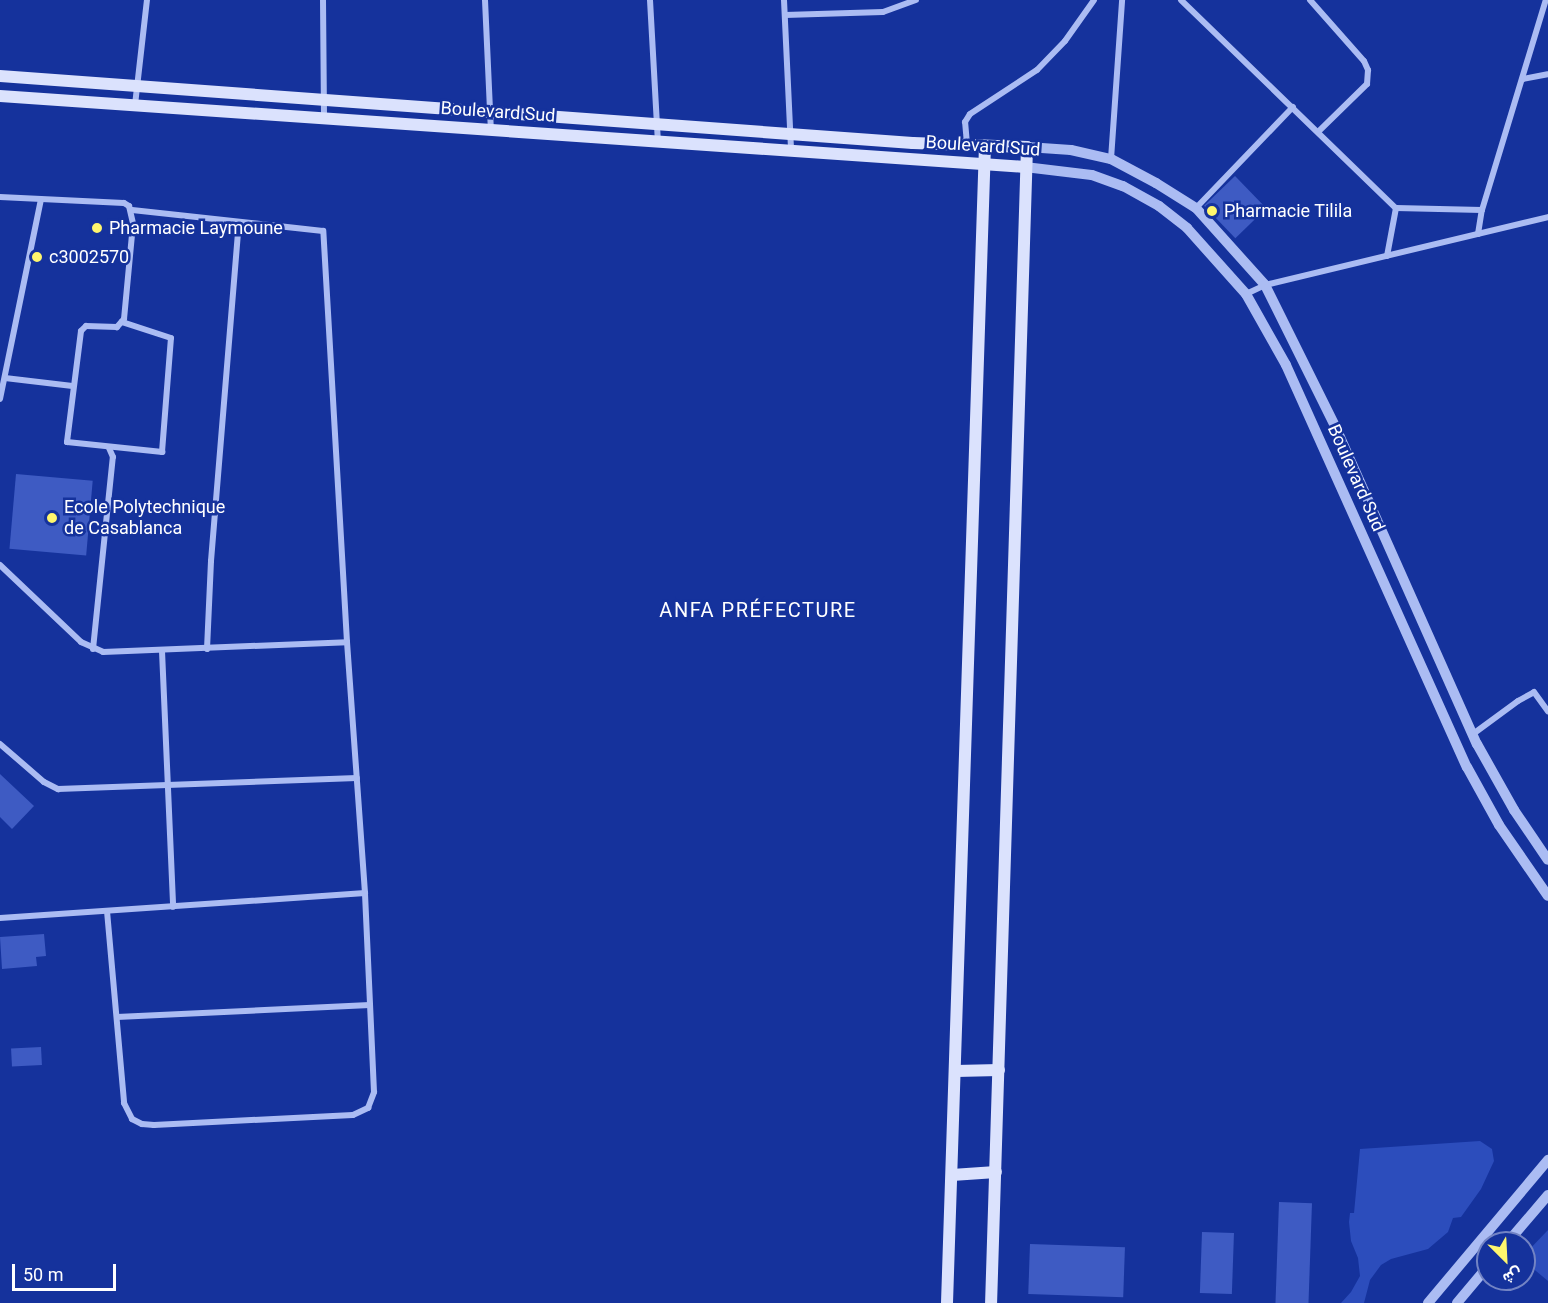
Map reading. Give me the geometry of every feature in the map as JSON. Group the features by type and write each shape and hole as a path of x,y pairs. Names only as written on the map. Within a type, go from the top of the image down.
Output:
{"main road":[{"name":"Boulevard Sud","path":"0,76 791,134 1027,147"},
{"name":"Boulevard Sud","path":"0,96 1025,167"},
{"path":"947,1303 985,146"},
{"path":"991,1303 1027,147"},
{"path":"956,1071 999,1070"},
{"path":"952,1175 996,1172"}],"street":[{"path":"135,105 147,0"},
{"path":"323,0 326,101 324,118"},
{"path":"485,0 491,130"},
{"path":"650,0 658,141"},
{"path":"784,0 790,150"},
{"path":"784,15 883,12 916,0"},
{"path":"967,145 965,122 970,114 1037,70 1065,41 1094,0"},
{"path":"1111,159 1122,0"},
{"path":"1181,0 1319,131 1396,208 1482,210"},
{"path":"1310,0 1364,61 1368,70 1366,84 1319,131"},
{"path":"1478,234 1482,210 1546,0"},
{"path":"1523,80 1548,74"},
{"path":"1196,208 1293,107"},
{"name":"Boulevard Sud","path":"1027,147 1071,150 1111,159 1196,208 1265,285 1336,428 1473,734 1509,801 1548,860"},
{"name":"Boulevard Sud","path":"1025,167 1092,176 1123,186 1159,206 1187,228 1246,294 1286,365 1467,767 1499,825 1548,896"},
{"path":"0,197 124,203 132,210 323,231 347,642 365,893 374,1098 364,1112 353,1115 177,1124 142,1124 128,1114 124,1103 107,911"},
{"path":"0,399 41,199"},
{"path":"1387,256 1396,208"},
{"path":"122,322 171,338 162,452 67,442 79,334 83,327 117,327 125,314 132,210"},
{"path":"1246,294 1265,285 1548,217"},
{"path":"207,649 211,561 239,222"},
{"path":"5,378 73,386"},
{"path":"93,649 113,457 109,448"},
{"path":"0,566 81,642 93,649 113,654 347,642"},
{"path":"162,651 173,907"},
{"path":"1473,734 1534,692 1548,711"},
{"path":"0,744 44,782 58,789 357,778"},
{"path":"0,918 365,893"},
{"path":"117,1017 370,1005"},
{"path":"1428,1303 1548,1160"},
{"path":"1518,1231 1548,1195"},
{"path":"1457,1303 1476,1280"}],"shaded area":[{"path":"1480,1141 1492,1149 1494,1161 1481,1189 1461,1217 1453,1218 1448,1232 1428,1249 1391,1259 1381,1265 1370,1280 1364,1303 1341,1303 1351,1292 1360,1276 1358,1258 1351,1241 1349,1222 1350,1213 1354,1213 1360,1149"},
{"path":"1548,1230 1548,1281 1536,1271 1536,1242"}],"building":[{"path":"1235,176 1266,208 1235,238 1204,206"},
{"path":"16,474 93,481 86,555 9,549"},
{"path":"0,774 34,806 12,829 0,817"},
{"path":"44,934 46,956 36,957 37,966 2,969 0,937"},
{"path":"41,1047 42,1065 12,1067 11,1049"},
{"path":"1279,1202 1312,1203 1308,1303 1275,1303"},
{"path":"1202,1232 1234,1233 1232,1294 1200,1293"},
{"path":"1030,1244 1125,1247 1123,1297 1028,1294"}],"place":[{"name":"Pharmacie Tilila","path":"1212,211"},
{"name":"Pharmacie Laymoune","path":"97,228"},
{"name":"c3002570","path":"37,257"},
{"name":"Ecole Polytechnique de Casablanca","path":"52,518"}],"district":[{"name":"ANFA PRÉFECTURE","path":"758,610"}]}
